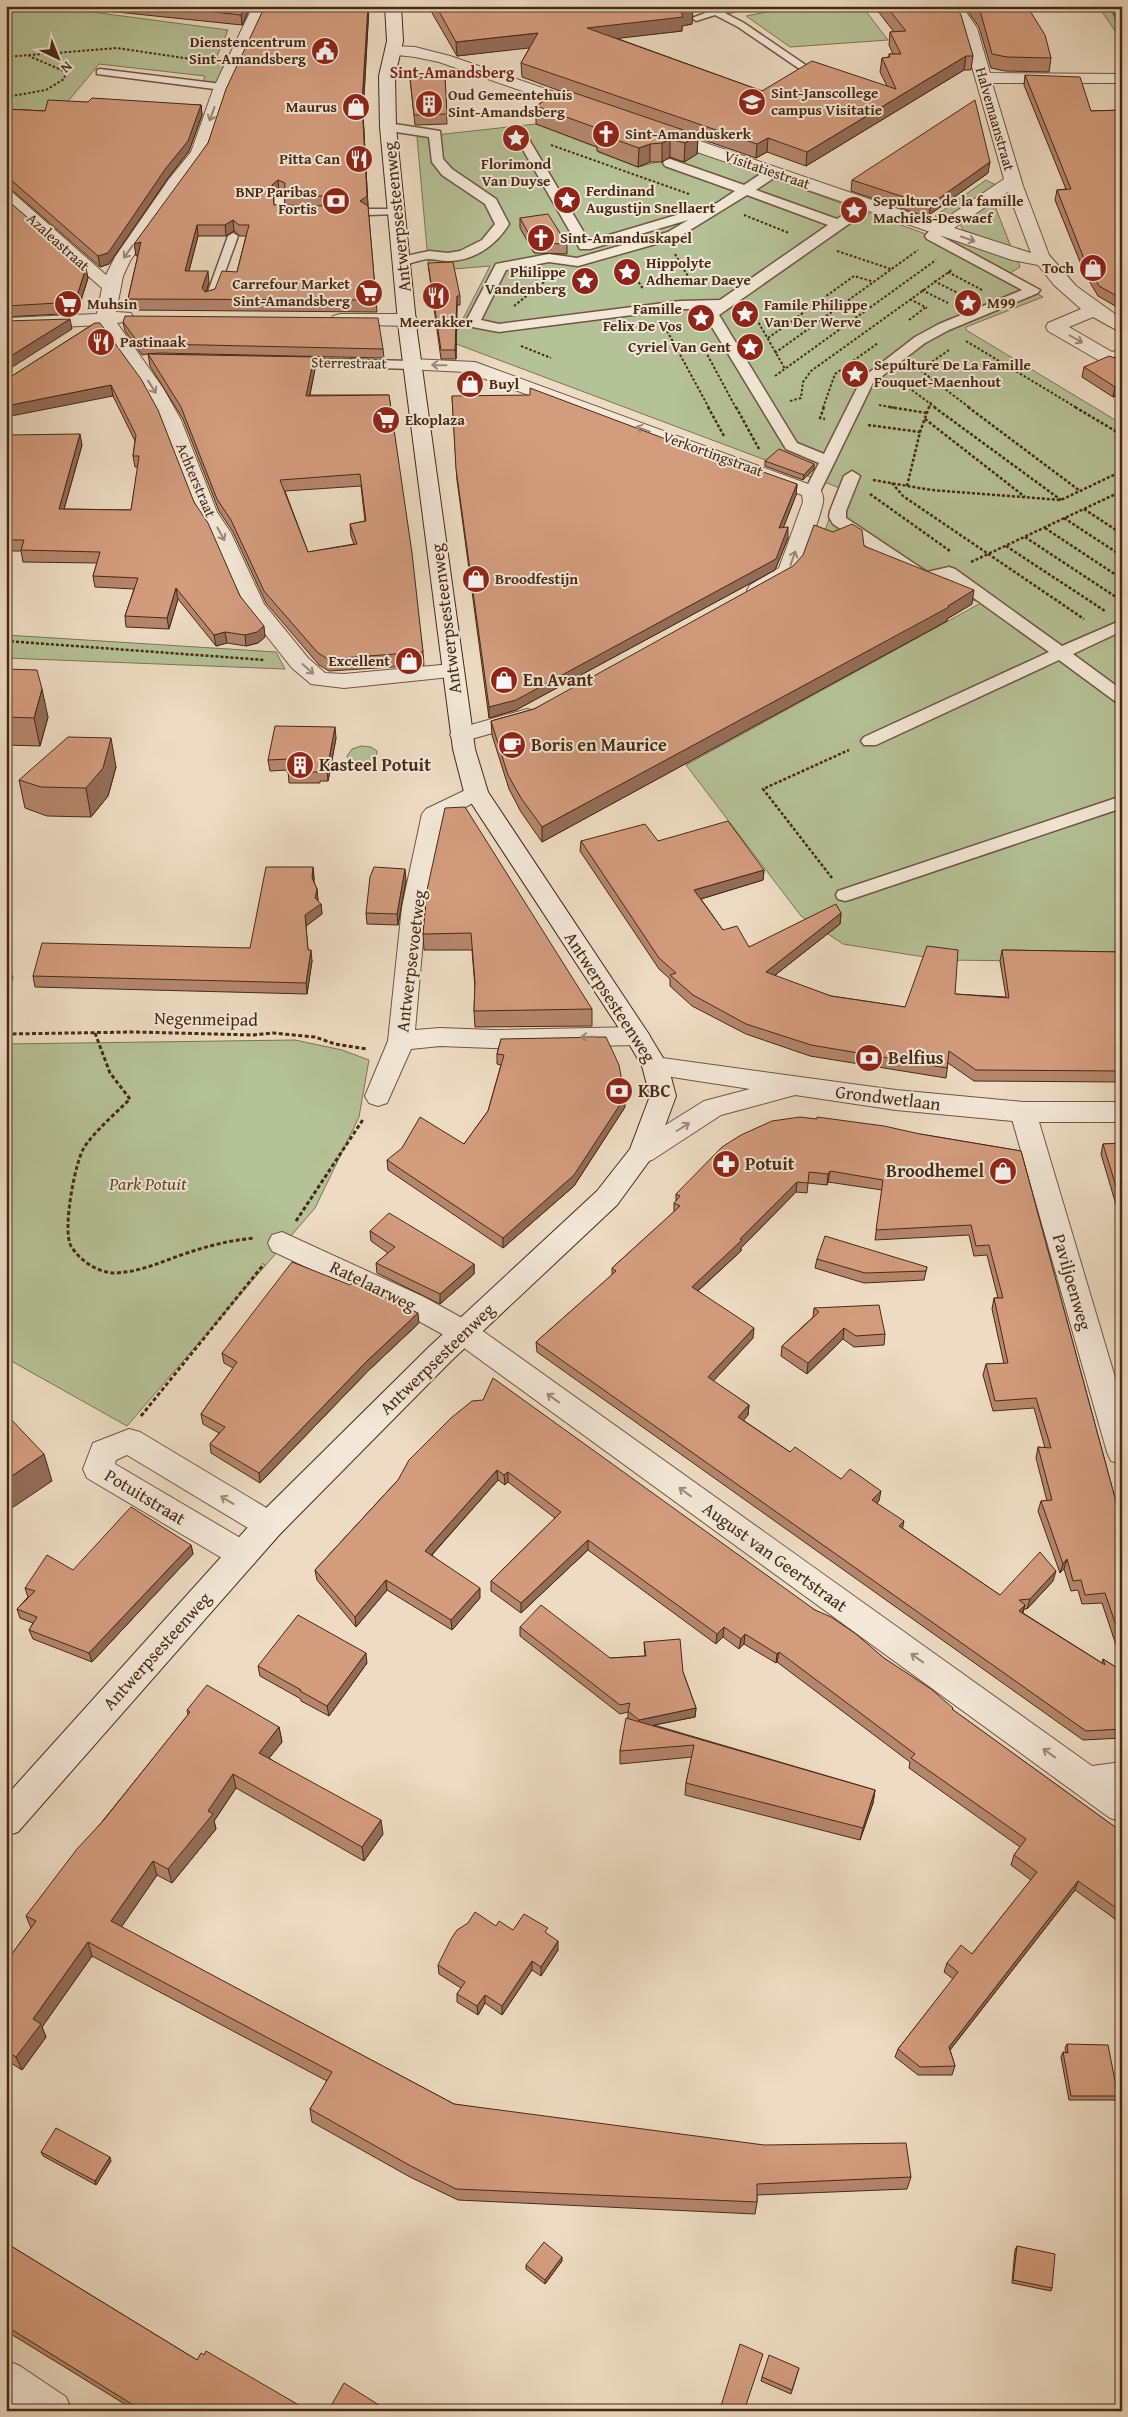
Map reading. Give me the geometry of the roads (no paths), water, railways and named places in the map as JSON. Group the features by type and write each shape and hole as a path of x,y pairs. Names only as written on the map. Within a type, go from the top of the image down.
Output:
{"street":[{"path":"75,338 106,318 111,286 121,261 179,178 199,154 222,87 261,6"},
{"name":"Antwerpsesteenweg","path":"6,1822 269,1525 463,1332 607,1198 642,1152 663,1096 655,1066 637,1036 476,792 461,735 412,364 388,127 387,76 394,51 393,6"},
{"name":"Halvemaanstraat","path":"954,6 969,28 1013,181 1036,245 1044,261"},
{"path":"394,51 423,54 444,59 562,101 605,114"},
{"path":"983,78 1119,78"},
{"path":"388,127 435,134 437,159 447,172 491,202 502,224 497,234 485,245 461,254 447,257 432,255 402,261"},
{"name":"Visitatiestraat","path":"642,127 940,230 1018,256 1044,261"},
{"path":"523,140 585,246 722,206"},
{"path":"670,163 838,224"},
{"path":"722,304 703,303 654,308 499,328 472,323 501,267 549,258 578,262 645,241 672,235 722,206 773,172"},
{"path":"744,598 784,575 789,570 813,502 812,492 866,381 920,340 944,327 1033,290 932,236 1013,181"},
{"name":"Azaleastraat","path":"6,196 103,282 111,286"},
{"path":"828,461 791,446 711,314 722,304 868,204"},
{"path":"660,223 672,235"},
{"path":"1044,261 1066,287 1093,310 1122,327"},
{"path":"1093,310 1055,326 1112,360 1122,355"},
{"path":"202,311 224,318"},
{"path":"6,324 59,323 140,316"},
{"name":"Achterstraat","path":"106,318 110,328 143,361 171,420 207,512 221,534 254,606 300,663 319,679 344,681 452,671"},
{"path":"321,319 408,320"},
{"name":"Sterrestraat","path":"276,362 412,364"},
{"name":"Verkortingstraat","path":"412,364 468,366 812,492"},
{"path":"850,480 836,517 839,521 924,578 949,572 1122,698"},
{"path":"870,741 1062,654 1122,624"},
{"path":"461,735 526,717 545,707"},
{"name":"Antwerpsevoetweg","path":"476,792 434,814 414,907 401,1041 440,1037 493,1039 637,1036"},
{"path":"845,896 1122,802"},
{"path":"378,1096 401,1041"},
{"name":"Grondwetlaan","path":"655,1066 896,1100 1023,1112 1122,1112"},
{"path":"642,1152 713,1108 796,1086"},
{"name":"Paviljoenweg","path":"1023,1112 1122,1452"},
{"name":"Ratelaarweg","path":"285,1238 463,1332"},
{"name":"August van Geertstraat","path":"463,1332 1122,1807"},
{"name":"Potuitstraat","path":"243,1555 98,1469 104,1452 129,1441 269,1525"},
{"path":"1088,1782 1122,1777"},
{"path":"6,2380 52,2411"}],"lane":[{"path":"701,6 741,25 806,70"},
{"path":"696,18 716,12 763,6"},
{"path":"100,72 222,87"},
{"path":"280,196 278,212 306,212"},
{"path":"368,212 397,212"},
{"path":"202,311 234,236"}],"waterway":[{"path":"1111,6 1122,26"}],"place":[{"name":"Dienstencentrum Sint-Amandsberg","path":"325,51"},
{"name":"Sint-Janscollege campus Visitatie","path":"752,102"},
{"name":"Oud Gemeentehuis Sint-Amandsberg","path":"429,104"},
{"name":"Maurus","path":"356,107"},
{"name":"Sint-Amanduskerk","path":"606,134"},
{"name":"Florimond Van Duyse","path":"516,138"},
{"name":"Pitta Can","path":"359,159"},
{"name":"Ferdinand Augustijn Snellaert","path":"567,200"},
{"name":"BNP Paribas Fortis","path":"336,201"},
{"name":"Sepulture de la famille Machiels-Deswaef","path":"854,210"},
{"name":"Sint-Amanduskapel","path":"541,238"},
{"name":"Toch","path":"1093,268"},
{"name":"Hippolyte Adhemar Daeye","path":"627,272"},
{"name":"Philippe Vandenberg","path":"585,281"},
{"name":"Carrefour Market Sint-Amandsberg","path":"369,293"},
{"name":"Meerakker","path":"436,296"},
{"name":"M99","path":"968,303"},
{"name":"Muhsin","path":"68,304"},
{"name":"Famile Philippe Van Der Werve","path":"745,314"},
{"name":"Famille Felix De Vos","path":"701,318"},
{"name":"Pastinaak","path":"101,342"},
{"name":"Cyriel Van Gent","path":"750,347"},
{"name":"Sepulture De La Famille Fouquet-Maenhout","path":"855,374"},
{"name":"Buyl","path":"470,384"},
{"name":"Ekoplaza","path":"386,420"},
{"name":"Broodfestijn","path":"476,579"},
{"name":"Excellent","path":"409,661"},
{"name":"En Avant","path":"504,680"},
{"name":"Boris en Maurice","path":"512,745"},
{"name":"Kasteel Potuit","path":"300,765"},
{"name":"Belfius","path":"869,1058"},
{"name":"KBC","path":"619,1091"},
{"name":"Potuit","path":"726,1164"},
{"name":"Broodhemel","path":"1003,1171"}],"district":[{"name":"Sint-Amandsberg","path":"452,72"}],"park label":[{"name":"Park Potuit","path":"148,1184"}]}
